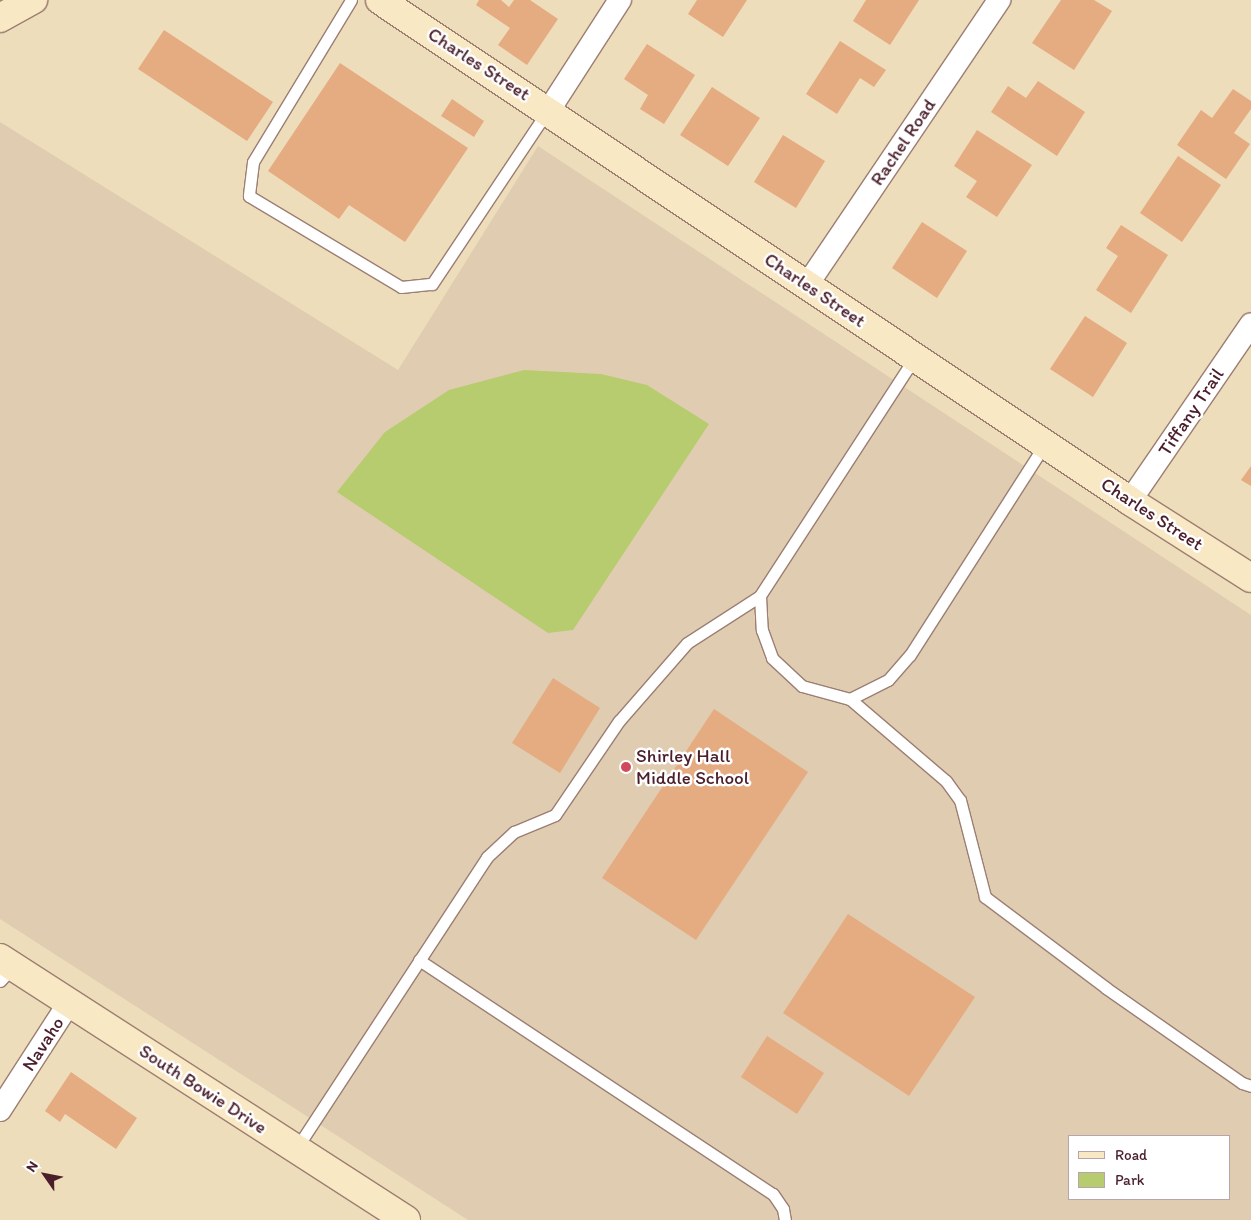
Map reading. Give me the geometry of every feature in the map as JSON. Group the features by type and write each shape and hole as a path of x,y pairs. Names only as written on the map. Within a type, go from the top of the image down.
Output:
{"street":[{"path":"0,18 33,0"},
{"name":"Charles Street","path":"380,0 548,110 1130,501 1251,578"},
{"path":"548,110 620,0"},
{"name":"Rachel Road","path":"808,284 1000,0"},
{"name":"Tiffany Trail","path":"1130,501 1251,324"},
{"name":"South Bowie Drive","path":"4,969 69,1003 406,1220"},
{"name":"Navaho","path":"0,1110 69,1003"}],"lane":[{"path":"351,0 252,162 249,196 401,286 432,284 548,110"},
{"path":"296,1149 486,857 514,832 555,815 619,721 687,643 760,596 916,357"},
{"path":"850,699 888,680 910,655 1045,444"},
{"path":"760,596 762,630 772,658 802,686 850,699 946,781 960,800 985,897 1114,993 1242,1083 1251,1086"},
{"path":"419,960 773,1194 783,1208 785,1220"}],"shaded area":[{"name":"Shirley Hall Middle School","path":"0,122 398,370 538,146 1251,615 1251,1220 468,1220 0,919"}],"green space":[{"path":"524,370 601,374 647,385 709,424 573,630 548,633 337,492 385,432 449,390"}],"building":[{"path":"479,0 501,0 509,7 514,0 530,0 558,19 527,65 498,45 510,28 476,5"},
{"path":"697,0 747,0 723,37 688,14"},
{"path":"866,0 919,0 890,45 853,21"},
{"path":"1061,0 1094,0 1112,11 1074,70 1032,43"},
{"path":"164,30 273,102 247,141 138,69"},
{"path":"840,41 886,70 874,87 860,78 837,114 806,94"},
{"path":"647,44 695,75 664,124 640,109 648,95 624,79"},
{"path":"340,63 468,148 405,242 349,205 339,219 268,171"},
{"path":"1038,81 1085,112 1057,156 991,112 1008,86 1026,98"},
{"path":"712,87 760,118 728,166 680,135"},
{"path":"1233,89 1251,101 1251,109 1234,133 1250,144 1226,179 1177,145 1201,110 1212,118"},
{"path":"452,99 484,121 474,137 441,116"},
{"path":"977,130 1032,165 997,217 966,197 977,181 954,166"},
{"path":"783,135 825,161 796,208 754,182"},
{"path":"1178,156 1221,185 1182,242 1140,213"},
{"path":"922,222 967,251 937,298 892,268"},
{"path":"1121,225 1168,255 1131,313 1096,290 1118,256 1106,248"},
{"path":"1085,316 1127,343 1093,397 1050,369"},
{"path":"1251,466 1251,486 1241,480"},
{"path":"553,678 600,708 560,773 512,743"},
{"path":"714,709 808,772 696,940 602,878"},
{"path":"848,914 975,997 909,1096 783,1013"},
{"path":"767,1036 824,1073 797,1114 741,1077"},
{"path":"71,1072 137,1118 116,1149 65,1114 60,1122 45,1111"}],"place":[{"name":"Shirley Hall Middle School","path":"626,767"}]}
